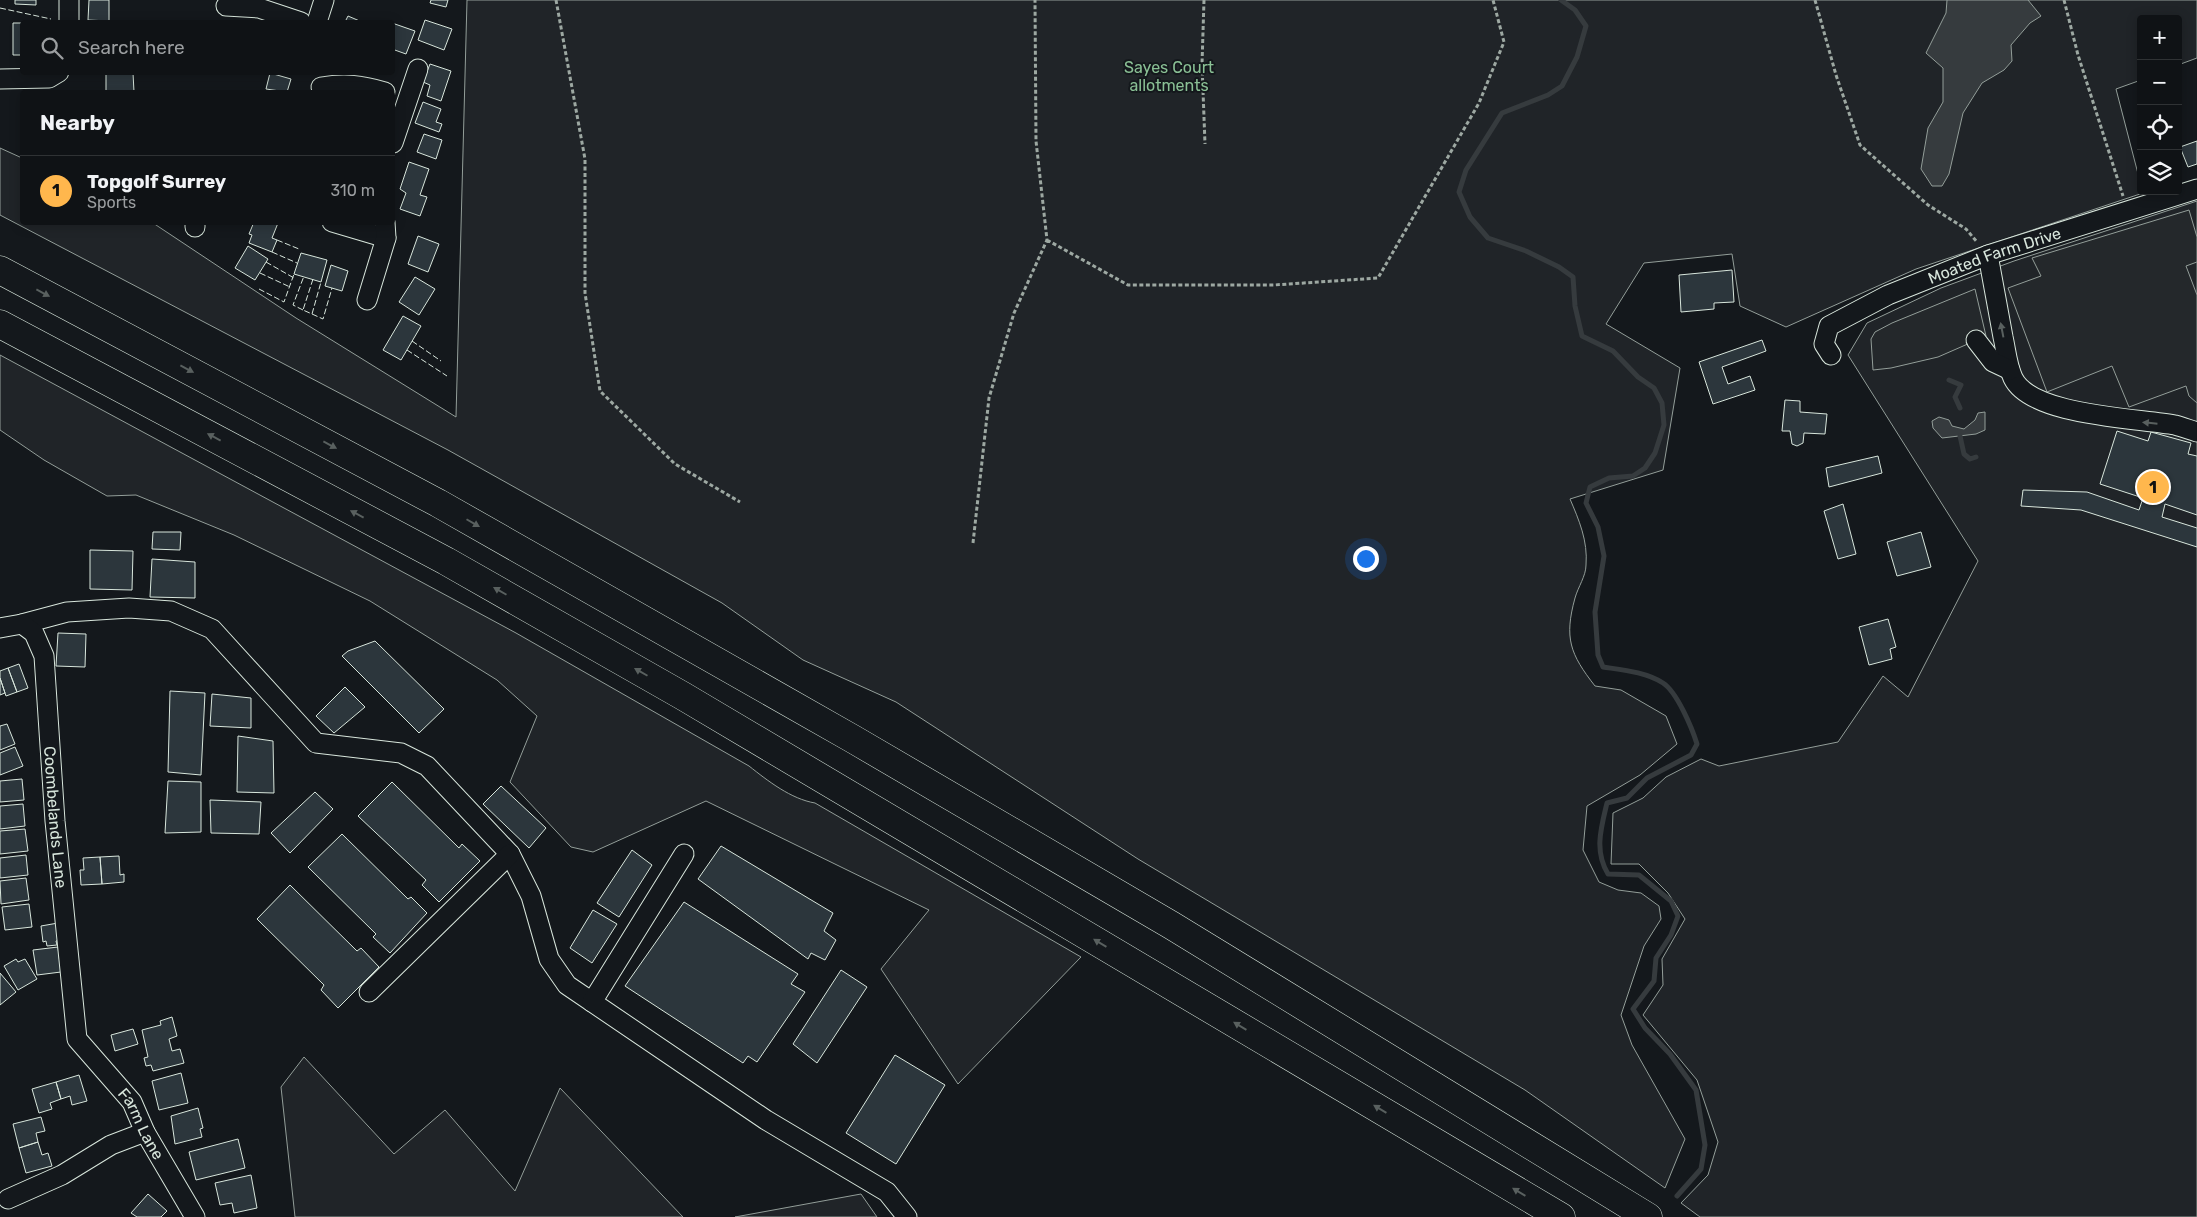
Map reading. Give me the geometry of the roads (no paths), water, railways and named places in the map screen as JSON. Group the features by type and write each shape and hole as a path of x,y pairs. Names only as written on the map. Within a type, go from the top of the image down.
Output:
{"highway":[{"path":"0,270 438,503 853,739 1171,925 1648,1217"},
{"path":"0,324 446,560 675,691 1561,1217"}],"street":[{"path":"69,0 69,20"},
{"path":"319,20 324,0"},
{"path":"226,6 259,8 295,20"},
{"path":"395,130 400,97 418,69"},
{"path":"0,79 49,78 54,75"},
{"path":"320,84 362,85 378,90"},
{"name":"Moated Farm Drive","path":"1832,355 1824,344 1829,326 1888,295 1988,255 2197,190"},
{"path":"352,225 386,230 367,300"},
{"path":"1988,255 2010,370 2018,386 2036,399 2088,413 2124,420 2176,425 2197,432"},
{"path":"1976,340 1993,362 2010,370"},
{"path":"0,628 67,612 129,608 170,610 212,629 316,743 402,753 427,766 510,854 531,896 549,959 567,985 766,1120 887,1192 907,1217"},
{"name":"Coombelands Lane","path":"22,624 34,633 44,656 55,821 76,1039"},
{"path":"369,992 510,854"},
{"path":"592,1002 684,854"},
{"name":"Farm Lane","path":"76,1039 132,1102 146,1132 195,1217"},
{"path":"8,1199 62,1176 111,1145 146,1132"}],"waterway":[{"path":"1561,0 1575,10 1586,26 1577,57 1562,86 1548,95 1502,113 1466,170 1459,192 1470,217 1488,238 1526,251 1559,267 1573,277 1575,306 1582,336 1613,351 1638,377 1654,388 1662,403 1664,425 1655,453 1645,468 1633,476 1609,478 1590,487 1586,503 1598,527 1604,556 1595,612 1598,655 1603,667 1642,674 1663,683 1679,702 1697,744 1691,755 1647,778 1627,798 1607,803 1600,839 1601,857 1608,874 1639,875 1671,901 1678,916 1671,935 1656,958 1654,981 1633,1009 1645,1028 1670,1054 1696,1090 1705,1145 1701,1169 1677,1196"},
{"path":"1949,380 1961,385 1955,397 1960,408"},
{"path":"1960,436 1964,454 1970,459 1976,457"}],"place":[{"name":"Topgolf Surrey","path":"2153,487"}],"park label":[{"name":"Sayes Court allotments","path":"1169,76"}]}
